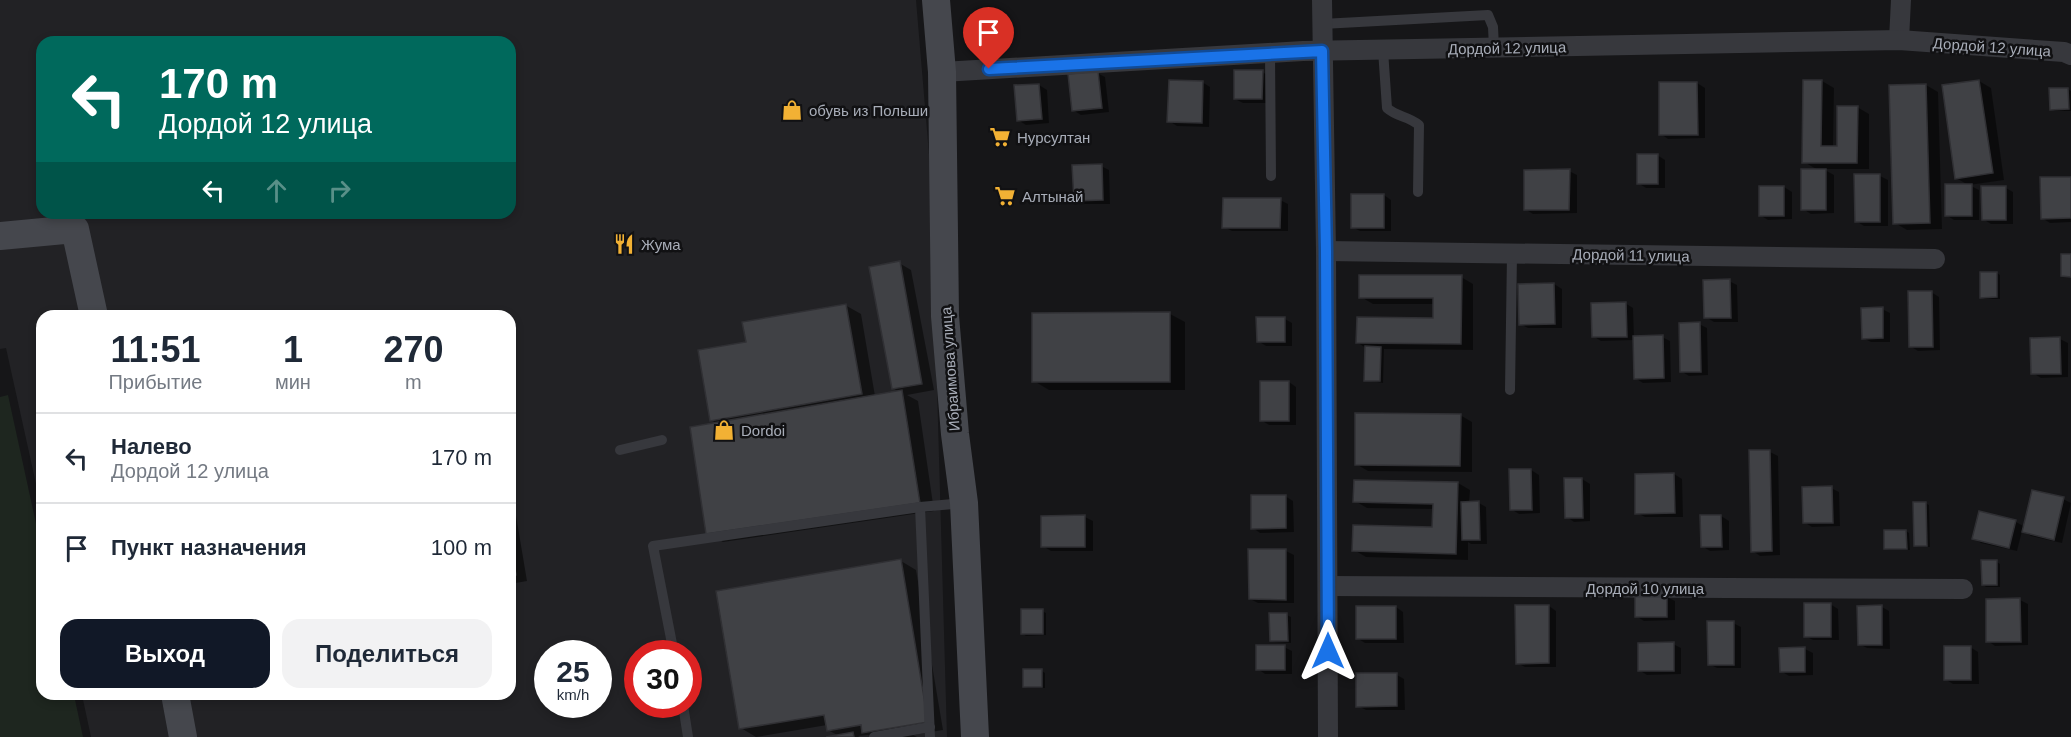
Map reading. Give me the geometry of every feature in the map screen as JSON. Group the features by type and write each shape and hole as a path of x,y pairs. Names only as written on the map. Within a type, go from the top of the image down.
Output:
{"main road":[{"name":"Ибраимова улица","path":"936,0 942,72 945,316 955,434 964,502 975,737"},
{"path":"0,236 75,229 93,310"},
{"path":"176,700 183,737"}],"street":[{"path":"1322,0 1326,251 1328,737"},
{"path":"1899,40 1901,0"},
{"name":"Дордой 12 улица","path":"942,72 1322,51 1899,40 2064,52 2071,55"},
{"name":"Дордой 11 улица","path":"1326,251 1935,259"},
{"name":"Дордой 10 улица","path":"1328,586 1963,589"}],"lane":[{"path":"1322,24 1488,15 1493,27 1494,48"},
{"path":"1383,50 1387,108 1394,114 1411,118 1419,125 1418,192"},
{"path":"1270,54 1271,176"},
{"path":"1510,390 1512,254"},
{"path":"620,450 662,440"},
{"path":"671,640 653,546 964,502"},
{"path":"874,737 930,732 920,507"},
{"path":"685,718 688,737"}],"shaded area":[{"name":"Dordoi","path":"0,0 916,0 931,178 947,737 91,737 83,700 516,700 516,310 36,310 36,484 6,348 0,349"},
{"path":"8,395 36,523 36,700 75,700 83,737 0,737 0,397"}],"building":[{"path":"1234,70 1263,70 1262,99 1234,99"},
{"path":"1098,71 1102,108 1072,111 1068,74"},
{"path":"1169,80 1203,81 1202,123 1167,122"},
{"path":"1803,80 1822,80 1821,146 1837,146 1837,106 1858,106 1857,163 1802,163"},
{"path":"1979,80 1993,173 1955,179 1942,85"},
{"path":"1659,82 1697,82 1698,135 1659,135"},
{"path":"1039,84 1042,119 1017,121 1014,85"},
{"path":"1926,84 1930,223 1893,224 1889,85"},
{"path":"2049,88 2068,88 2069,109 2050,110"},
{"path":"1637,154 1658,154 1658,184 1637,184"},
{"path":"1102,164 1103,200 1074,201 1072,165"},
{"path":"1570,169 1569,210 1524,210 1524,170"},
{"path":"1801,169 1826,169 1826,210 1801,210"},
{"path":"1854,174 1880,174 1880,222 1855,222"},
{"path":"2040,177 2071,177 2071,218 2041,219"},
{"path":"1945,184 1972,184 1972,216 1945,216"},
{"path":"1759,186 1784,186 1784,216 1759,216"},
{"path":"1981,186 2006,186 2006,220 1982,220"},
{"path":"1351,194 1384,194 1384,228 1351,228"},
{"path":"1223,198 1281,198 1280,228 1222,228"},
{"path":"2061,254 2071,254 2071,277 2061,276"},
{"path":"900,261 922,384 892,389 869,267"},
{"path":"1980,272 1997,272 1997,297 1980,298"},
{"path":"1359,275 1462,275 1461,344 1356,343 1357,317 1433,318 1433,298 1359,298"},
{"path":"1730,279 1731,318 1704,318 1703,280"},
{"path":"1554,283 1555,324 1519,325 1518,284"},
{"path":"1908,291 1932,291 1933,347 1909,347"},
{"path":"1626,302 1627,337 1592,337 1591,303"},
{"path":"846,304 862,394 710,421 698,350 746,342 742,322"},
{"path":"1883,307 1883,338 1862,339 1861,308"},
{"path":"1170,312 1170,382 1032,382 1032,313"},
{"path":"1256,317 1285,317 1285,342 1257,342"},
{"path":"1700,322 1701,372 1680,372 1679,323"},
{"path":"1663,335 1664,378 1634,379 1633,336"},
{"path":"2060,337 2061,374 2031,374 2030,338"},
{"path":"1365,346 1381,347 1380,381 1364,381"},
{"path":"1260,381 1289,381 1289,421 1260,421"},
{"path":"902,390 920,503 706,534 690,427"},
{"path":"1355,413 1461,414 1460,466 1355,465"},
{"path":"1749,450 1770,450 1772,551 1751,552"},
{"path":"1509,469 1531,469 1532,510 1510,510"},
{"path":"1674,473 1675,513 1635,514 1635,474"},
{"path":"1564,478 1582,478 1583,518 1565,518"},
{"path":"1354,480 1458,482 1456,554 1352,551 1353,525 1432,527 1433,504 1353,502"},
{"path":"1832,486 1833,523 1803,523 1802,487"},
{"path":"2032,490 2064,497 2054,540 2022,532"},
{"path":"1251,495 1286,495 1286,528 1251,529"},
{"path":"1479,501 1480,540 1462,540 1461,502"},
{"path":"1913,502 1926,502 1927,546 1914,546"},
{"path":"1979,511 2016,520 2009,548 1972,539"},
{"path":"1085,515 1085,547 1041,547 1041,516"},
{"path":"1700,515 1721,515 1722,547 1701,547"},
{"path":"1884,530 1906,530 1907,549 1884,549"},
{"path":"1248,549 1286,549 1286,600 1249,599"},
{"path":"901,559 928,722 862,733 861,725 827,731 824,715 739,729 716,591"},
{"path":"1981,560 1997,560 1997,585 1982,585"},
{"path":"1667,595 1667,617 1635,617 1635,596"},
{"path":"2020,598 2021,642 1986,642 1986,599"},
{"path":"1804,603 1831,603 1831,637 1804,637"},
{"path":"1515,605 1549,605 1549,663 1516,664"},
{"path":"1882,605 1882,645 1858,645 1857,606"},
{"path":"1356,606 1396,606 1396,639 1356,639"},
{"path":"1021,609 1043,609 1043,634 1021,634"},
{"path":"1269,613 1287,613 1288,641 1270,641"},
{"path":"1707,621 1734,621 1734,665 1708,665"},
{"path":"1674,642 1674,671 1638,671 1638,643"},
{"path":"1256,645 1285,645 1285,670 1256,670"},
{"path":"1944,646 1971,646 1971,680 1944,680"},
{"path":"1805,647 1805,672 1780,672 1779,648"},
{"path":"1023,669 1042,669 1042,687 1023,687"},
{"path":"1356,673 1397,673 1397,706 1356,707"},
{"path":"853,732 854,737 826,737"}],"place":[{"name":"обувь из Польши","path":"792,110"},
{"name":"Нурсултан","path":"1000,137"},
{"name":"Алтынай","path":"1005,196"},
{"name":"Жума","path":"624,244"},
{"name":"Dordoi","path":"724,430"}],"route":[{"path":"989,69 1322,51 1326,251 1328,651"}]}
